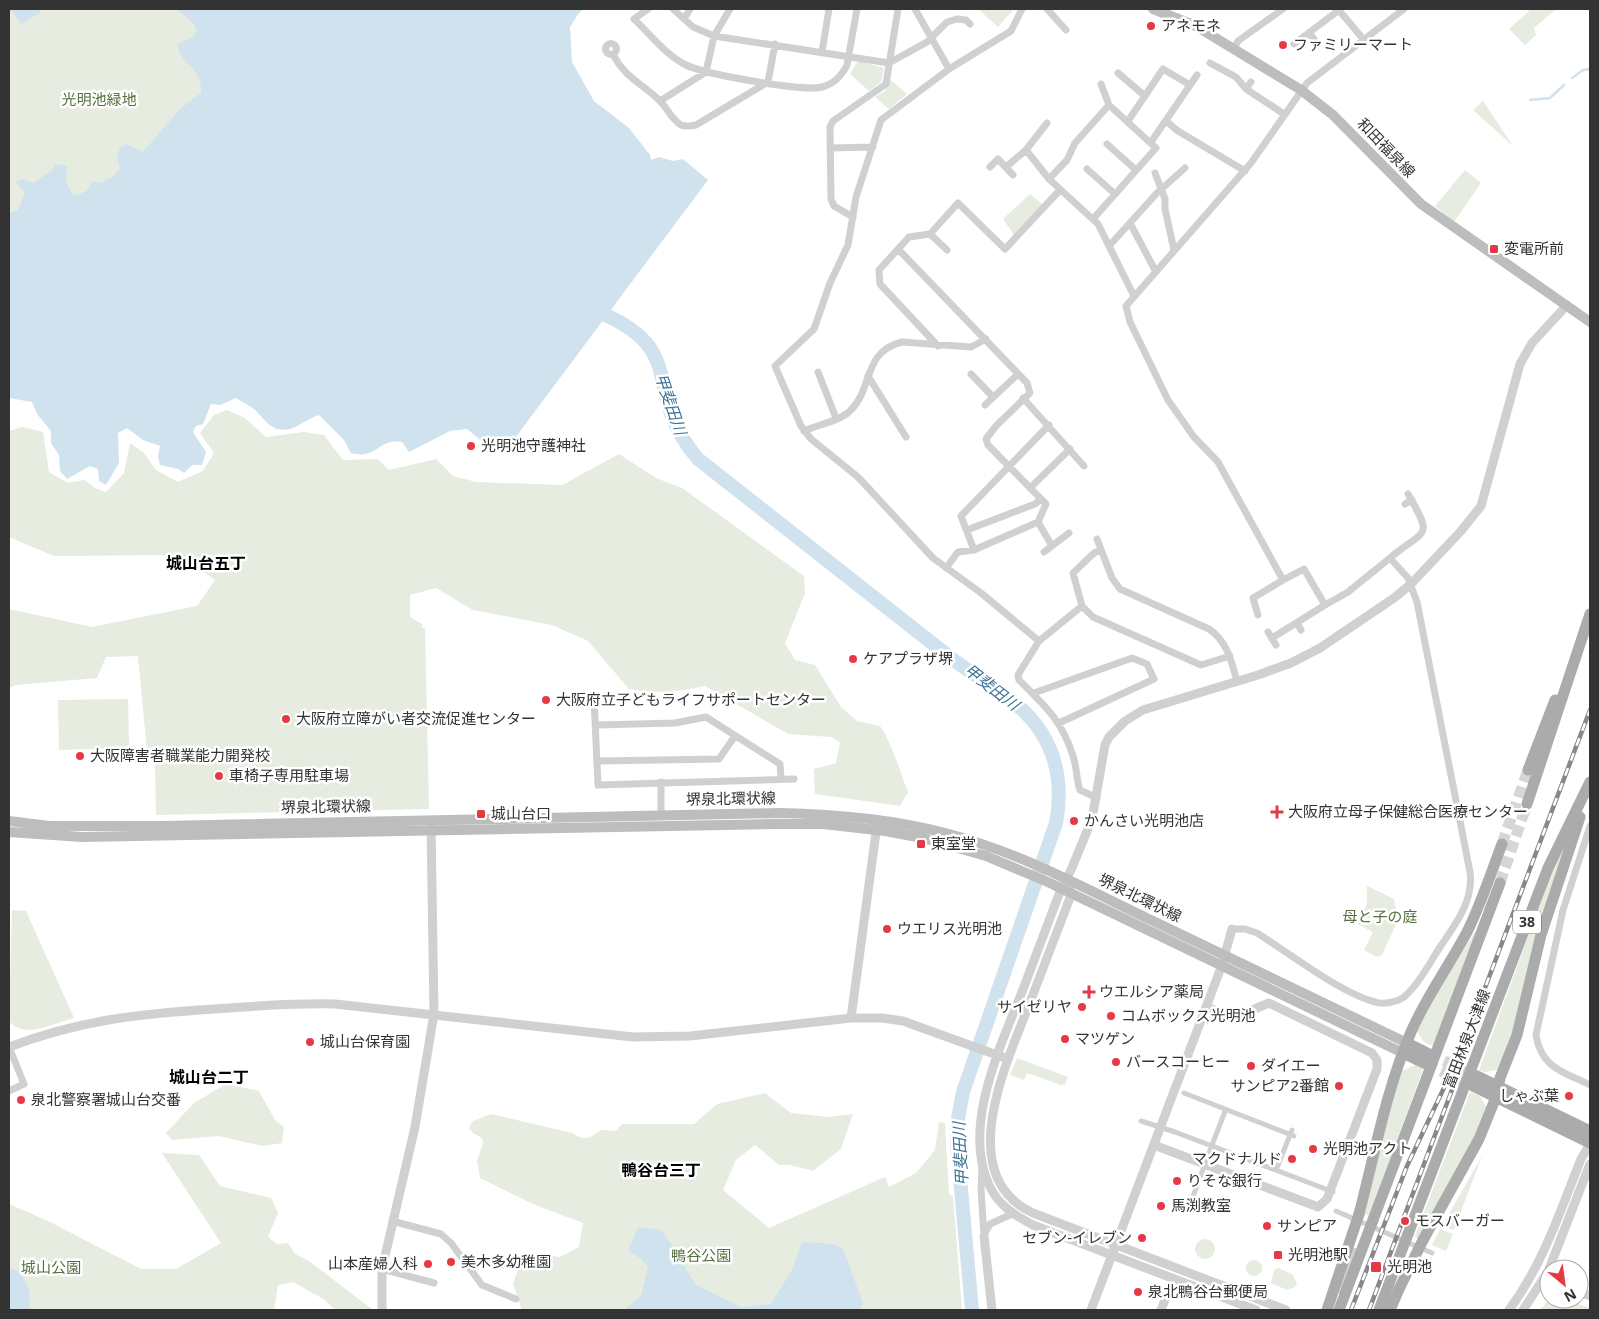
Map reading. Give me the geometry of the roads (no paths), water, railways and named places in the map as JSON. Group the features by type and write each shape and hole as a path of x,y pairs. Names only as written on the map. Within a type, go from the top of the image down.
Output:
{"main road":[{"name":"和田福泉線","path":"1153,9 1196,26 1301,90 1333,115 1420,204 1590,322"},
{"path":"1528,770 1590,614"},
{"path":"1527,804 1583,632"},
{"name":"富田林泉大津線","path":"1379,1310 1548,868 1590,782"},
{"path":"1390,1310 1423,1240 1475,1147 1497,1091 1517,1036 1541,935 1590,786"},
{"name":"堺泉北環状線","path":"9,832 82,837 780,813 833,814 877,825"},
{"name":"堺泉北環状線","path":"9,821 90,826 823,824 877,825 947,833 998,850 1029,869 1064,884 1405,1048"},
{"path":"1327,1310 1359,1214 1382,1116 1405,1048 1426,1002 1476,913 1502,844"},
{"name":"富田林泉大津線","path":"1339,1310 1500,883"},
{"name":"堺泉北環状線","path":"1064,884 1071,895 1223,961"},
{"name":"富田林泉大津線","path":"1405,1048 1428,1059"},
{"name":"富田林泉大津線","path":"1475,1081 1590,1131"},
{"name":"富田林泉大津線","path":"1497,1091 1590,1144"}],"street":[{"path":"648,9 634,19 675,58 694,68 706,72 809,89 823,87 839,77 847,65 857,9"},
{"path":"673,9 692,27 714,36 889,62 932,37 952,20 966,20 970,24"},
{"path":"684,19 690,9"},
{"path":"660,101 706,72 714,36 730,9"},
{"path":"822,52 829,9"},
{"path":"854,217 834,206 831,199 830,127 833,121 886,84 898,9"},
{"path":"915,9 949,69"},
{"path":"1022,9 1011,31 949,69 881,120 856,197 848,245 830,283 814,329 775,366 804,431 810,439 858,478 917,542 946,568 981,593 1040,641"},
{"path":"1048,9 1066,30"},
{"path":"1234,48 1238,42 1282,9"},
{"path":"1284,580 1218,462 1194,437 1168,400 1125,310 1134,296 1245,170 1306,83 1404,9"},
{"path":"1294,44 1311,36 1338,10 1364,40"},
{"path":"613,54 620,67 632,80 660,101 682,125 696,125 768,82 775,44"},
{"path":"1215,63 1236,77 1246,89 1284,114"},
{"path":"1128,121 1163,69 1190,85"},
{"path":"1118,73 1144,96"},
{"path":"1151,142 1197,75"},
{"path":"1246,89 1251,82"},
{"path":"1093,219 1156,148 1109,105 1101,84"},
{"path":"1049,179 1067,160 1074,144 1109,105"},
{"path":"1166,121 1178,131 1245,170"},
{"path":"1006,167 1026,150 1038,128 1047,123"},
{"path":"1107,144 1136,170"},
{"path":"830,148 873,147"},
{"path":"1026,150 1049,179 1093,219 1134,296"},
{"path":"990,167 998,159 1013,175"},
{"path":"1109,246 1162,188 1174,180 1185,168"},
{"path":"1087,169 1115,194"},
{"path":"1155,173 1162,188 1174,250"},
{"path":"938,346 880,284 879,270 909,237 930,234 958,203 1005,249 1060,190"},
{"path":"1130,223 1156,272"},
{"path":"930,234 947,250"},
{"path":"898,249 1027,383 1030,392 996,426 986,439 988,445 1046,504 1038,522 974,550 958,552 946,568"},
{"path":"992,1310 980,1189 982,1164 981,1126 993,1053 1089,828 1097,798 1105,745 1109,737 1125,721 1144,710 1291,663 1320,648 1394,598 1411,584 1461,531 1481,506 1520,364 1532,343 1567,305"},
{"path":"804,431 848,413 855,406 877,356 892,345 902,342 971,347 986,339"},
{"path":"818,372 836,418"},
{"path":"971,374 993,397"},
{"path":"985,405 1018,374"},
{"path":"868,376 906,437"},
{"path":"1023,398 1084,466"},
{"path":"974,550 961,516 1049,425"},
{"path":"1030,488 1070,449"},
{"path":"967,530 1036,504 1041,499"},
{"path":"1272,638 1299,626 1348,592 1410,541 1421,536 1425,524 1408,499"},
{"path":"1038,522 1052,546"},
{"path":"1044,552 1070,533"},
{"path":"1097,539 1112,578 1120,589 1209,628 1225,643 1237,681"},
{"path":"1101,550 1094,553 1073,573 1082,606 1102,622 1201,665 1230,656"},
{"path":"1091,1310 1206,1007 1223,961 1232,929 1245,929 1257,933 1357,995 1376,1003 1390,1002 1403,998 1415,985 1464,908 1470,891 1470,872 1417,602 1411,584 1390,558"},
{"path":"1258,615 1253,598 1304,569 1326,606"},
{"path":"1082,606 1040,641 1018,675 1019,680 1034,693 1059,723 1074,757 1080,790 1097,798"},
{"path":"1034,693 1132,658 1147,664 1154,679 1059,723"},
{"path":"594,698 597,725 598,785 794,779"},
{"path":"597,725 675,723 706,717 780,764 781,778"},
{"path":"598,761 719,759 736,736"},
{"path":"661,782 661,816"},
{"path":"382,1310 382,1270 415,1127 434,1014 431,825"},
{"path":"851,1018 877,825"},
{"path":"1590,826 1564,910 1536,1035 1538,1047 1544,1058 1552,1066 1590,1085"},
{"path":"1071,895 1008,1059 997,1093 992,1118 992,1162 998,1180 1011,1199 1023,1208 1286,1310"},
{"path":"9,1091 24,1084 9,1047 44,1033 128,1015 294,1003 335,1004 633,1037 690,1036 851,1018 882,1018 903,1021 1008,1059"},
{"path":"1154,1145 1318,1206 1327,1199 1377,1069 1377,1060 1372,1053 1269,1003 1234,1017 1206,1007"},
{"path":"1184,1094 1292,1133 1276,1170"},
{"path":"1188,1210 1226,1109"},
{"path":"1141,1121 1333,1192"},
{"path":"1509,1310 1533,1275 1581,1159 1590,1144"},
{"path":"982,1164 994,1195 1012,1214 1173,1279 1236,1307 1256,1310"},
{"path":"1554,1259 1590,1164"},
{"path":"1336,1211 1432,1253"},
{"path":"984,1236 990,1224 1012,1214"},
{"path":"392,1222 441,1234 451,1243 482,1284 516,1299"},
{"path":"1334,1310 1354,1250"},
{"path":"382,1270 434,1283"},
{"path":"1386,1310 1402,1272 1413,1276"},
{"path":"1533,1275 1539,1275"},
{"path":"1161,1310 1173,1279"},
{"path":"1523,1310 1539,1287"},
{"path":"1236,1307 1242,1293"}],"water":[{"path":"11,9 38,9 41,12 21,24"},
{"path":"176,9 584,9 578,14 570,27 572,62 594,101 629,128 650,155 651,160 659,157 673,161 683,159 708,180 515,438 504,442 484,443 467,429 450,431 409,452 402,442 394,442 388,443 367,454 351,453 344,440 319,415 293,428 278,429 269,425 252,408 236,398 220,405 211,404 203,424 196,426 193,432 206,452 202,465 192,465 184,473 178,469 160,465 158,456 160,446 143,440 127,428 118,433 119,463 106,485 99,481 98,469 90,466 67,479 60,471 59,455 51,443 51,431 37,414 32,402 9,398 9,213 18,210 25,193 16,182 23,179 34,183 56,164 67,166 66,182 73,195 83,193 93,181 101,183 114,176 120,168 117,156 120,148 126,144 143,152 180,109 201,93 199,77 182,57 177,44 193,37 197,31 193,23"},
{"path":"638,1227 662,1230 696,1285 741,1307 771,1304 792,1270 802,1242 833,1244 843,1249 863,1303 859,1310 624,1310 641,1296 648,1267 640,1258 628,1251"},
{"path":"9,1268 20,1272 29,1289 30,1310 9,1310"}],"waterway":[{"path":"1572,78 1583,70 1590,69"},
{"path":"1530,100 1550,98 1564,85"},
{"name":"甲斐田川","path":"592,309 614,319 647,344 660,368 668,404 676,426 698,459 951,658 1023,710 1041,732 1052,754 1059,788 1056,823 963,1092 957,1124 957,1145 972,1310"}],"tunnel":[{"path":"1502,844 1528,770"},
{"path":"1500,883 1527,804"},
{"path":"1429,1054 1477,1076"},
{"path":"1426,1064 1473,1086"}],"railway":[{"path":"1351,1310 1407,1166 1460,1054 1590,710"},
{"path":"1369,1310 1461,1066"}],"place":[{"name":"アネモネ","path":"1151,26"},
{"name":"ファミリーマート","path":"1283,45"},
{"name":"変電所前","path":"1494,249"},
{"name":"光明池守護神社","path":"471,446"},
{"name":"ケアプラザ堺","path":"853,659"},
{"name":"大阪府立子どもライフサポートセンター","path":"546,700"},
{"name":"大阪府立障がい者交流促進センター","path":"286,719"},
{"name":"大阪障害者職業能力開発校","path":"80,756"},
{"name":"車椅子専用駐車場","path":"219,776"},
{"name":"大阪府立母子保健総合医療センター","path":"1277,812"},
{"name":"城山台口","path":"481,814"},
{"name":"かんさい光明池店","path":"1074,821"},
{"name":"東室堂","path":"921,844"},
{"name":"ウエリス光明池","path":"887,929"},
{"name":"ウエルシア薬局","path":"1089,992"},
{"name":"サイゼリヤ","path":"1082,1007"},
{"name":"コムボックス光明池","path":"1111,1016"},
{"name":"マツゲン","path":"1065,1039"},
{"name":"城山台保育園","path":"310,1042"},
{"name":"バースコーヒー","path":"1116,1062"},
{"name":"ダイエー","path":"1251,1066"},
{"name":"サンピア2番館","path":"1339,1086"},
{"name":"しゃぶ葉","path":"1569,1096"},
{"name":"泉北警察署城山台交番","path":"21,1100"},
{"name":"光明池アクト","path":"1313,1149"},
{"name":"マクドナルド","path":"1292,1159"},
{"name":"りそな銀行","path":"1177,1181"},
{"name":"馬渕教室","path":"1161,1206"},
{"name":"モスバーガー","path":"1405,1221"},
{"name":"サンピア","path":"1267,1226"},
{"name":"セブン-イレブン","path":"1142,1238"},
{"name":"光明池駅","path":"1278,1255"},
{"name":"美木多幼稚園","path":"451,1262"},
{"name":"山本産婦人科","path":"428,1264"},
{"name":"光明池","path":"1376,1267"},
{"name":"泉北鴨谷台郵便局","path":"1138,1292"}],"district":[{"name":"城山台五丁","path":"206,563"},
{"name":"城山台二丁","path":"209,1077"},
{"name":"鴨谷台三丁","path":"661,1170"}],"park label":[{"name":"光明池緑地","path":"99,100"},
{"name":"母と子の庭","path":"1380,917"},
{"name":"鴨谷公園","path":"701,1256"},
{"name":"城山公園","path":"51,1268"}]}
